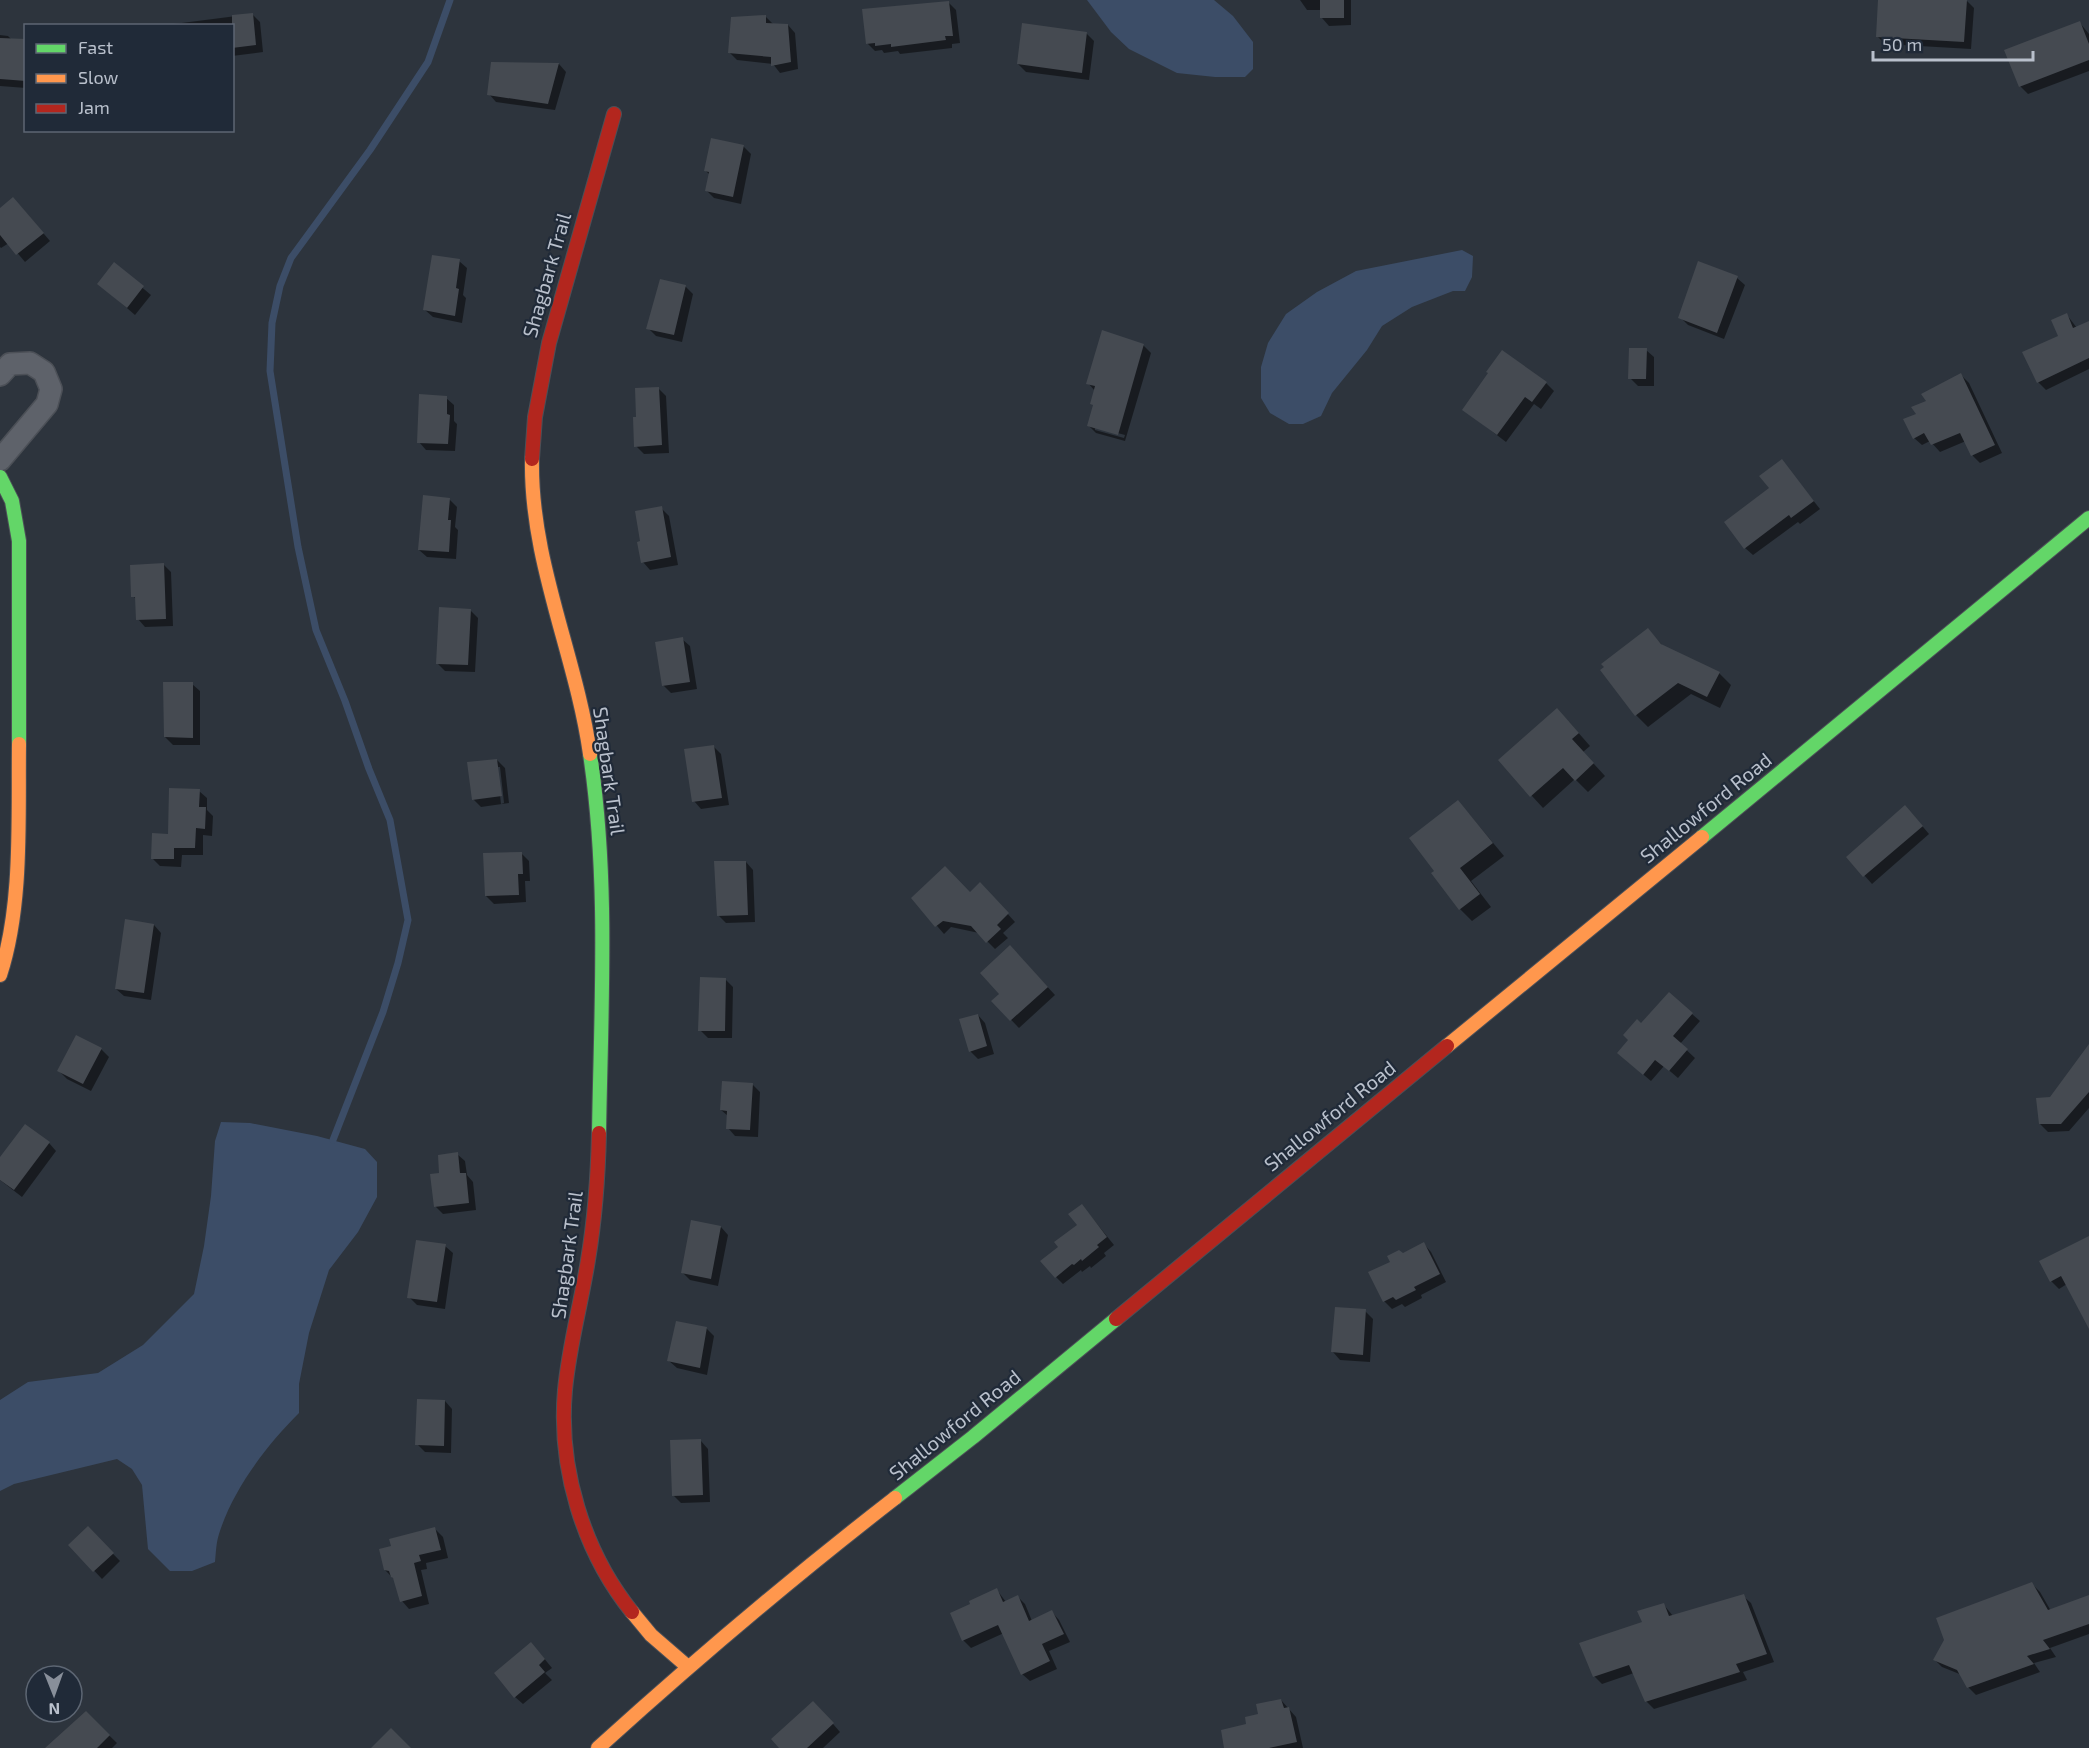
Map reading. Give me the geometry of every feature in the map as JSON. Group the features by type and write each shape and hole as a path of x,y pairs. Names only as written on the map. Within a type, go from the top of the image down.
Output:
{"street":[{"name":"Shagbark Trail","path":"614,114 546,347 535,407 532,468 541,550 576,686 589,747 598,808 602,866 599,1168 589,1258 566,1384 565,1447 579,1515 604,1572 641,1624 688,1667"},
{"path":"0,375 10,364 30,363 44,372 51,389 47,405 0,460"},
{"path":"0,477 12,501 19,542 20,666 18,856 13,911 0,975"},
{"name":"Shallowford Road","path":"598,1748 688,1667 815,1560 973,1437 2089,518"}],"water":[{"path":"1087,0 1214,0 1233,16 1253,42 1253,69 1245,77 1177,73 1129,49 1111,32"},
{"path":"1462,250 1473,256 1472,277 1465,291 1453,291 1412,307 1382,326 1367,350 1332,393 1321,416 1303,424 1289,424 1270,413 1261,398 1261,367 1268,343 1286,314 1317,292 1356,271"},
{"path":"221,1122 250,1123 317,1136 365,1149 377,1162 377,1197 358,1232 329,1270 309,1333 299,1384 299,1413 263,1454 242,1485 219,1534 215,1562 192,1571 170,1571 148,1549 142,1485 132,1469 117,1459 14,1484 0,1491 0,1400 28,1382 98,1373 143,1345 194,1294 211,1196 215,1141"}],"building":[{"path":"1320,0 1344,0 1344,18 1320,18"},
{"path":"1878,0 1967,0 1964,42 1876,37"},
{"path":"949,1 953,36 945,36 946,40 891,47 891,44 875,46 875,43 866,44 862,9"},
{"path":"253,13 256,45 234,48 232,15"},
{"path":"766,15 766,23 788,24 791,62 771,66 771,57 728,53 731,17"},
{"path":"2080,21 2089,44 2089,60 2019,87 2004,50"},
{"path":"1022,23 1087,32 1082,73 1017,64"},
{"path":"0,38 24,39 24,81 0,79"},
{"path":"491,62 559,63 548,104 487,95"},
{"path":"711,138 744,145 733,197 705,191 709,172 704,171"},
{"path":"13,197 44,233 16,255 0,235 0,208"},
{"path":"432,255 460,259 455,316 423,310"},
{"path":"1698,261 1738,276 1717,333 1678,318"},
{"path":"114,262 144,286 127,308 97,284"},
{"path":"660,279 686,285 674,335 646,329"},
{"path":"2067,313 2073,328 2089,321 2089,358 2037,383 2022,352 2058,336 2051,320"},
{"path":"1102,330 1144,344 1118,435 1087,426 1095,386 1086,384"},
{"path":"1629,348 1647,348 1646,379 1628,379"},
{"path":"1502,350 1547,382 1532,402 1525,397 1497,435 1462,410"},
{"path":"1961,373 1995,445 1971,456 1960,433 1931,445 1924,433 1913,439 1903,419 1916,414 1911,407 1926,401 1921,394"},
{"path":"659,387 662,445 634,447 635,388"},
{"path":"419,394 447,396 447,414 450,415 448,444 417,443"},
{"path":"1782,459 1814,501 1791,518 1789,515 1744,549 1724,522 1769,488 1759,476"},
{"path":"423,495 450,498 449,552 418,550"},
{"path":"662,506 671,557 641,563 635,511"},
{"path":"164,563 166,619 136,620 135,597 131,597 130,565"},
{"path":"439,607 471,609 468,665 436,664"},
{"path":"1648,628 1661,644 1720,672 1707,697 1678,683 1635,716 1600,670 1604,667 1601,664"},
{"path":"683,637 690,682 662,686 655,642"},
{"path":"163,682 193,682 193,738 164,737"},
{"path":"1557,708 1579,733 1572,739 1594,763 1575,781 1563,768 1530,797 1498,760"},
{"path":"714,745 722,798 692,802 684,749"},
{"path":"497,759 502,796 472,800 467,762"},
{"path":"169,788 200,789 199,807 206,807 205,829 196,828 195,848 174,848 174,859 151,859 152,833 168,834"},
{"path":"1458,800 1493,843 1460,868 1480,894 1459,910 1431,873 1434,871 1409,838"},
{"path":"1905,805 1923,826 1863,877 1846,857"},
{"path":"522,852 523,874 518,874 519,895 485,896 483,853"},
{"path":"714,861 746,861 748,915 717,916"},
{"path":"945,866 970,892 980,882 1009,913 997,925 1001,929 986,943 971,926 943,921 935,927 911,898"},
{"path":"125,919 154,924 144,993 115,989"},
{"path":"1010,945 1048,987 1010,1021 991,1001 999,994 980,973"},
{"path":"700,977 726,978 725,1031 698,1031"},
{"path":"1669,992 1693,1013 1673,1036 1688,1049 1669,1071 1655,1060 1643,1075 1617,1053 1628,1040 1623,1035 1637,1019 1641,1023"},
{"path":"978,1014 987,1046 969,1052 959,1019"},
{"path":"76,1035 102,1048 83,1084 57,1071"},
{"path":"2089,1044 2089,1092 2061,1124 2039,1124 2036,1098 2050,1097"},
{"path":"722,1081 753,1083 750,1130 726,1129 727,1111 720,1110"},
{"path":"25,1124 50,1142 14,1190 0,1180 0,1157"},
{"path":"458,1152 460,1173 466,1173 469,1203 434,1207 430,1174 439,1173 438,1155"},
{"path":"1082,1204 1107,1237 1082,1261 1081,1259 1074,1265 1072,1264 1055,1278 1040,1261 1058,1247 1054,1242 1077,1225 1068,1214"},
{"path":"691,1220 721,1226 711,1279 681,1273"},
{"path":"2089,1236 2089,1329 2061,1276 2050,1282 2039,1261"},
{"path":"416,1240 446,1244 437,1302 407,1298"},
{"path":"1424,1242 1440,1274 1414,1287 1416,1290 1396,1300 1393,1297 1383,1302 1368,1272 1390,1262 1387,1256 1399,1250 1403,1253"},
{"path":"1335,1307 1366,1309 1363,1355 1331,1352"},
{"path":"676,1321 707,1327 700,1368 667,1361"},
{"path":"417,1399 445,1400 444,1446 415,1445"},
{"path":"701,1439 703,1495 672,1496 670,1440"},
{"path":"88,1526 114,1553 93,1572 68,1545"},
{"path":"435,1527 441,1550 419,1555 421,1561 414,1563 422,1596 400,1602 393,1578 389,1571 384,1570 379,1549 391,1546 389,1539"},
{"path":"2032,1582 2048,1610 2089,1595 2089,1624 2043,1640 2050,1649 2027,1656 2034,1664 1967,1688 1957,1670 1933,1660 1944,1640 1936,1618"},
{"path":"997,1588 1003,1602 1018,1595 1029,1621 1052,1610 1064,1634 1042,1644 1050,1661 1021,1675 998,1625 962,1641 950,1613"},
{"path":"1744,1594 1767,1654 1736,1664 1740,1672 1645,1702 1629,1665 1593,1677 1579,1643 1642,1622 1637,1611 1664,1603 1669,1616"},
{"path":"531,1642 545,1659 539,1665 545,1672 514,1698 494,1673"},
{"path":"1281,1699 1284,1708 1289,1707 1297,1742 1269,1748 1224,1748 1221,1730 1246,1724 1245,1717 1258,1714 1256,1704"},
{"path":"813,1701 834,1723 807,1748 779,1748 771,1739"},
{"path":"86,1711 110,1735 97,1748 45,1748 72,1724 84,1724"},
{"path":"391,1728 411,1748 371,1748"}],"waterway":[{"path":"333,1140 383,1012 408,920 390,820 316,630 298,547 270,371 272,323 280,286 291,258 370,150 428,62 450,0"}],"traffic: fast":[{"path":"0,477 12,501 19,541 19,744"},
{"path":"1702,837 2089,518"},
{"path":"590,754 596,801 602,896 599,1133"},
{"path":"895,1498 1116,1319"}],"traffic: slow":[{"path":"532,459 533,497 538,534 575,680 590,754"},
{"path":"0,975 13,920 16,890 19,744"},
{"path":"1447,1046 1702,837"},
{"path":"598,1748 744,1620 895,1498"},
{"path":"632,1612 651,1635 688,1667"}],"traffic: jam":[{"path":"532,459 535,417 549,343 614,114"},
{"path":"1116,1319 1447,1046"},
{"path":"599,1133 593,1228 565,1390 566,1449 570,1478 587,1536 600,1563 632,1612"}]}
